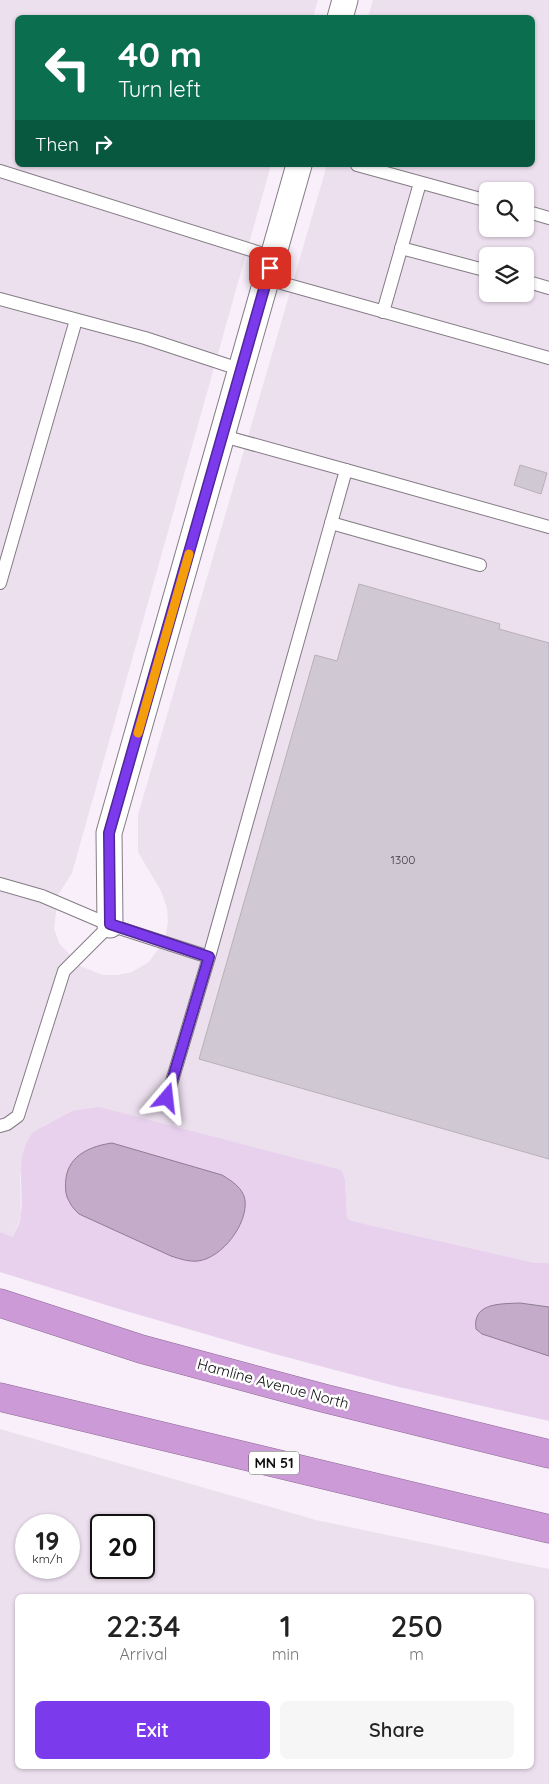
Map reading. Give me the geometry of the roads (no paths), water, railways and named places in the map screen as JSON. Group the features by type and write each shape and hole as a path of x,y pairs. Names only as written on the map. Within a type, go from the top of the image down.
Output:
{"highway":[{"name":"Hamline Avenue North","path":"0,1303 141,1349 323,1398 549,1454"},
{"name":"MN 51","path":"0,1397 549,1529"}],"street":[{"path":"341,15 345,0"},
{"path":"110,924 109,833 298,167"}],"lane":[{"path":"364,167 479,199"},
{"path":"0,170 270,268 383,312 549,358"},
{"path":"383,312 420,183"},
{"path":"534,214 549,218"},
{"path":"401,248 479,269"},
{"path":"534,284 549,288"},
{"path":"0,299 145,338 242,370"},
{"path":"0,583 76,320"},
{"path":"223,436 549,527"},
{"path":"167,1098 209,957 346,470"},
{"path":"331,523 480,565"},
{"path":"0,884 42,896 110,924 209,957"},
{"path":"0,1126 7,1124 18,1116 64,971 110,924"}]}
